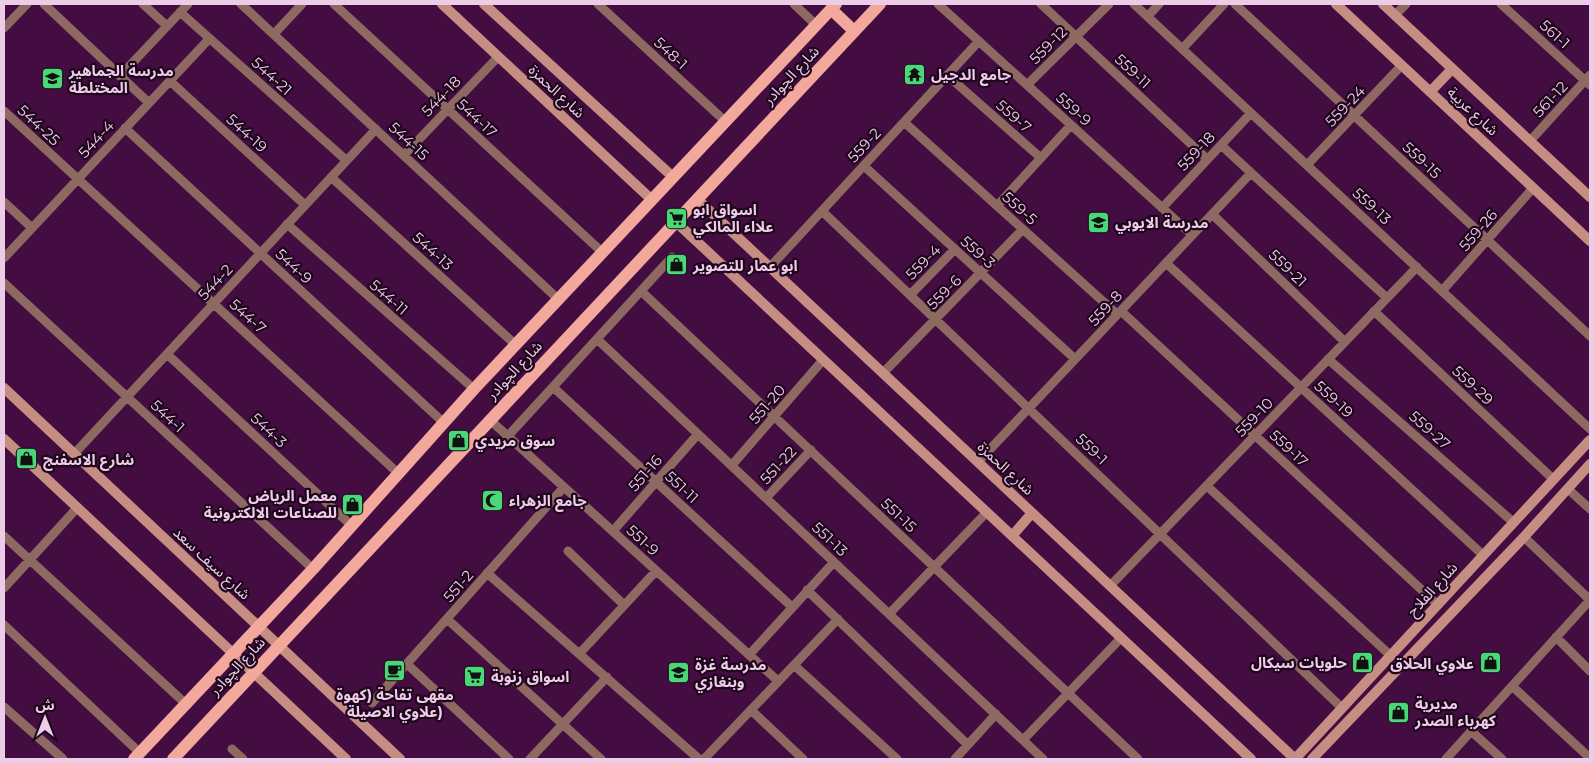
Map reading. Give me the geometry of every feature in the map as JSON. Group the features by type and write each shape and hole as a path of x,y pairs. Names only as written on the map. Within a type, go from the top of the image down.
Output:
{"main road":[{"name":"شارع الچوادر","path":"173,759 880,4"},
{"name":"شارع الچوادر","path":"137,756 352,526 474,389 833,6"},
{"path":"833,6 854,31"}],"street":[{"path":"4,28 27,4"},
{"path":"44,4 149,103"},
{"path":"144,4 167,26"},
{"path":"120,76 188,4"},
{"name":"544-15","path":"241,4 558,299"},
{"path":"274,34 302,4"},
{"name":"544-17","path":"334,4 602,252"},
{"name":"شارع الحمزة","path":"442,4 652,200"},
{"name":"شارع الحمزة","path":"486,4 673,177"},
{"name":"548-1","path":"598,4 726,122"},
{"path":"794,4 816,25"},
{"name":"559-9","path":"938,4 1192,235"},
{"name":"559-11","path":"1041,4 1207,159"},
{"name":"559-12","path":"1027,85 1109,4"},
{"name":"559-13","path":"1134,4 1590,429"},
{"path":"1148,16 1159,4"},
{"path":"1182,49 1224,4"},
{"name":"559-15","path":"1234,4 1590,336"},
{"name":"شارع عربية","path":"1336,4 1590,241"},
{"name":"شارع عربية","path":"1383,4 1590,197"},
{"path":"1395,15 1406,4"},
{"name":"561-1","path":"1501,4 1589,80"},
{"name":"544-21","path":"180,12 346,160"},
{"name":"544-4","path":"4,258 209,39"},
{"name":"559-2","path":"770,267 979,41"},
{"name":"544-18","path":"404,155 498,57"},
{"name":"559-24","path":"1307,165 1402,65"},
{"path":"1430,92 1452,68"},
{"name":"559-7","path":"947,76 1041,158"},
{"name":"561-12","path":"1530,141 1589,80"},
{"name":"544-19","path":"170,81 306,204"},
{"name":"544-25","path":"4,111 78,179"},
{"name":"559-18","path":"1162,208 1251,113"},
{"name":"559-5","path":"904,122 1023,230 1119,313"},
{"path":"997,206 1071,125"},
{"name":"544-9","path":"125,128 444,423"},
{"name":"544-2","path":"74,454 376,129"},
{"path":"1221,145 1387,298"},
{"name":"559-3","path":"864,166 1075,359"},
{"name":"559-8","path":"978,462 1252,173"},
{"name":"544-13","path":"331,176 516,345"},
{"name":"544-7","path":"78,179 399,474"},
{"name":"559-26","path":"1442,291 1533,188"},
{"name":"شارع الحمزة","path":"697,199 1295,759"},
{"path":"4,202 32,228"},
{"name":"559-1","path":"822,211 1342,708"},
{"name":"559-21","path":"1212,214 1345,342"},
{"path":"676,222 1251,759"},
{"name":"544-11","path":"287,224 474,389"},
{"name":"559-6","path":"883,373 1023,230"},
{"name":"559-4","path":"910,295 955,249"},
{"path":"508,436 672,258"},
{"name":"559-19","path":"1166,263 1483,555"},
{"name":"559-10","path":"1110,586 1416,267"},
{"name":"544-1","path":"4,283 313,568"},
{"name":"551-15","path":"642,291 1138,759"},
{"name":"559-29","path":"1374,311 1553,479"},
{"name":"559-17","path":"1119,313 1255,435 1438,605"},
{"name":"551-13","path":"597,338 1044,759"},
{"name":"544-3","path":"167,354 352,526"},
{"name":"559-27","path":"1328,359 1513,522"},
{"name":"551-20","path":"732,466 823,360"},
{"name":"551-11","path":"553,387 792,607"},
{"name":"شارع سيف سعد","path":"4,388 400,759"},
{"name":"551-9","path":"490,420 778,681"},
{"name":"551-16","path":"613,531 698,434"},
{"path":"4,439 346,759"},
{"name":"شارع الفلاح","path":"1295,759 1590,440"},
{"name":"551-22","path":"766,498 810,450"},
{"name":"شارع الفلاح","path":"1312,759 1524,537 1590,464"},
{"path":"1207,486 1390,656"},
{"name":"551-2","path":"372,703 564,487"},
{"path":"1568,489 1590,509"},
{"path":"4,588 77,508"},
{"path":"889,614 987,512"},
{"path":"1012,536 1032,513"},
{"path":"4,536 186,705"},
{"path":"1446,759 1590,600 1524,537"},
{"path":"568,551 624,605"},
{"path":"749,654 834,562"},
{"path":"580,653 656,571"},
{"path":"487,573 699,759"},
{"path":"808,590 968,745"},
{"path":"447,619 601,759"},
{"path":"704,759 838,619"},
{"path":"4,625 137,756"},
{"path":"1556,637 1590,671"},
{"path":"1023,740 1121,638"},
{"path":"407,664 509,759"},
{"path":"794,665 896,759"},
{"path":"530,759 607,677"},
{"path":"1512,686 1590,758"},
{"path":"4,707 63,759"},
{"path":"751,710 803,759"},
{"path":"955,759 996,714"},
{"path":"1471,731 1502,759"},
{"path":"232,748 243,759"}],"place":[{"name":"جامع الدجيل","path":"915,74"},
{"name":"مدرسة الجماهير المختلطة","path":"53,79"},
{"name":"اسواق ابو علااء المالكي","path":"677,218"},
{"name":"مدرسة الايوبي","path":"1099,222"},
{"name":"ابو عمار للتصوير","path":"677,265"},
{"name":"سوق مريدي","path":"459,440"},
{"name":"شارع الاسفنج","path":"27,459"},
{"name":"جامع الزهراء","path":"493,500"},
{"name":"معمل الرياض للصناعات الالكترونية","path":"353,504"},
{"name":"حلويات سيكال","path":"1363,662"},
{"name":"علاوي الحلاق","path":"1490,663"},
{"name":"مقهى تفاحة (كهوة علاوي الاصيلة)","path":"395,671"},
{"name":"مدرسة غزة وبنغازي","path":"679,673"},
{"name":"اسواق زنوبة","path":"475,676"},
{"name":"مديرية كهرباء الصدر","path":"1399,712"}]}
